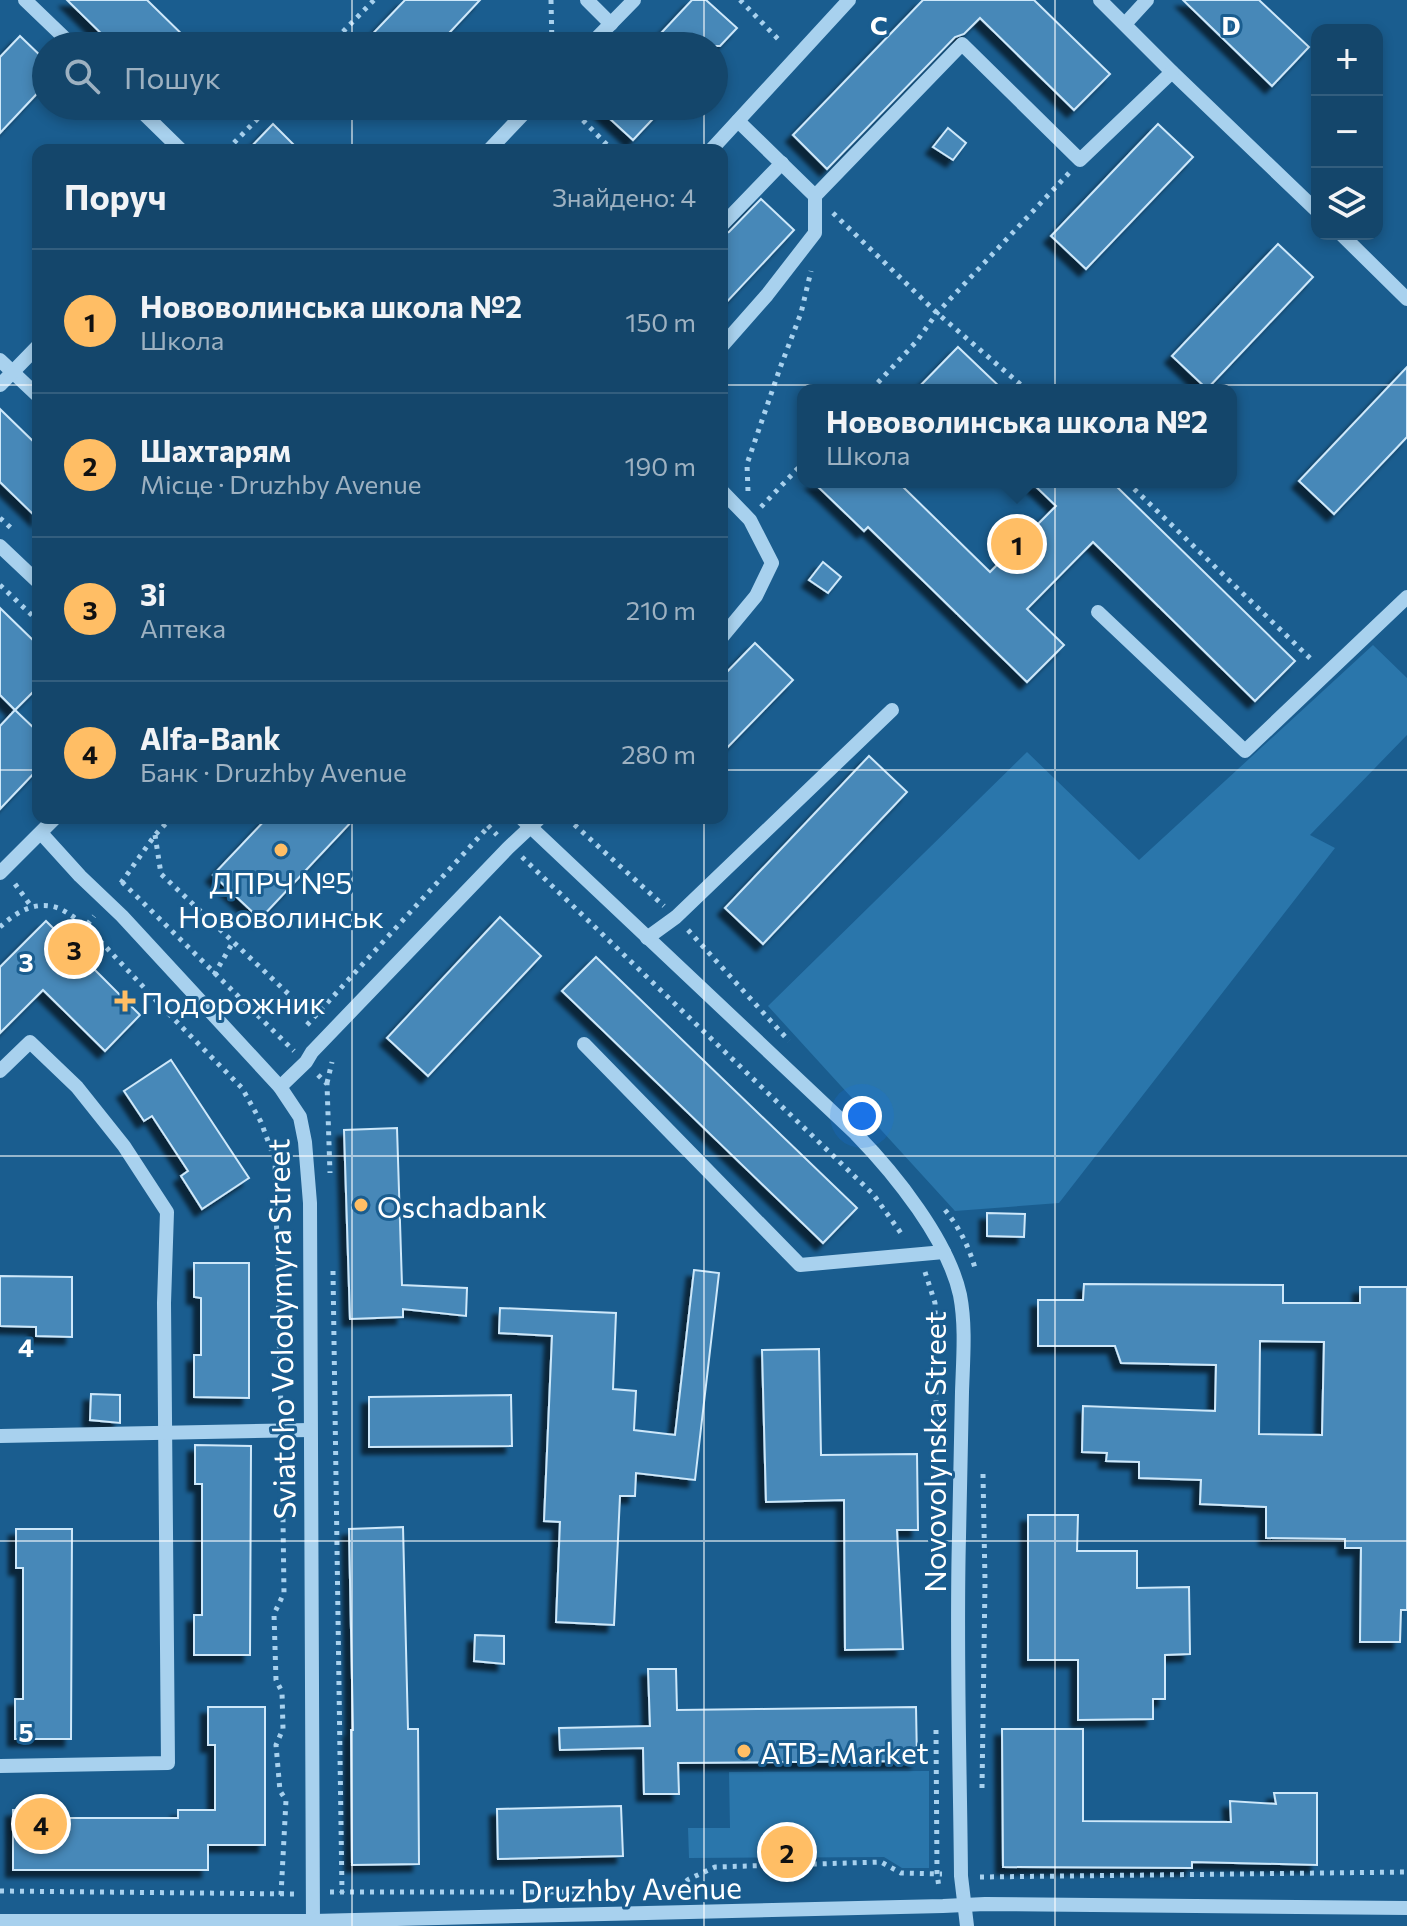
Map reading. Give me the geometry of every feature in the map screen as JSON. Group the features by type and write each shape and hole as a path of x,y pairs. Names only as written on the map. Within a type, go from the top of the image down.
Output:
{"street":[{"path":"25,0 58,32"},
{"path":"587,0 611,24"},
{"path":"603,32 634,0"},
{"path":"717,144 849,0"},
{"path":"1100,0 1311,205"},
{"path":"1125,24 1147,0"},
{"path":"728,339 815,233 815,196 962,44 1080,160 1172,72"},
{"path":"150,120 175,144"},
{"path":"495,144 518,120"},
{"path":"738,121 815,196"},
{"path":"728,219 782,163"},
{"path":"1347,240 1407,299"},
{"path":"0,385 32,352"},
{"path":"0,360 32,390"},
{"path":"728,497 750,520 772,563 756,596 728,630"},
{"path":"0,546 32,576"},
{"path":"1098,612 1245,751 1407,597"},
{"path":"647,938 676,917 892,710"},
{"path":"0,873 49,824"},
{"path":"280,1087 528,824"},
{"name":"Novovolynska Street","path":"534,824 647,938 888,1167 944,1252 960,1295 964,1345 958,1553 961,1876 967,1926"},
{"name":"Sviatoho Volodymyra Street","path":"41,833 280,1087 300,1117 310,1203 313,1923"},
{"path":"0,1071 30,1042 87,1099 124,1146 167,1212 164,1303 168,1763 0,1766"},
{"path":"584,1044 800,1265 944,1252"},
{"path":"0,1436 310,1430"},
{"name":"Druzhby Avenue","path":"0,1921 313,1923 985,1904 1407,1908"}],"path":[{"path":"343,32 374,0"},
{"path":"551,0 552,32"},
{"path":"740,0 781,42"},
{"path":"233,144 256,120"},
{"path":"583,120 606,144"},
{"path":"877,384 916,342 937,313 1080,160"},
{"path":"815,196 937,313 1020,384"},
{"path":"750,520 747,464 801,313 811,271 815,233"},
{"path":"750,520 797,469"},
{"path":"1133,488 1326,674"},
{"path":"0,585 32,615"},
{"path":"574,824 676,917 797,1048"},
{"path":"305,1027 489,826 508,848 532,867 873,1194 917,1255 935,1303 937,1499"},
{"path":"155,835 161,874 313,1017"},
{"path":"86,926 242,1088 261,1122 275,1160 284,1593 274,1614 276,1680 282,1692 283,1729 276,1745 280,1791 286,1800 280,1921"},
{"path":"214,975 233,942"},
{"path":"288,1046 297,1037"},
{"path":"942,1207 970,1250 977,1278"},
{"path":"982,1459 985,1582 982,1800"},
{"path":"936,1723 937,1873 943,1906"},
{"path":"657,1892 673,1892 689,1879 715,1867 881,1862 901,1873 981,1877 1407,1872"},
{"path":"981,1877 985,1904"},
{"path":"0,1891 281,1895 313,1892 610,1892"}],"shaded area":[{"path":"1373,645 1407,678 1407,735 1310,835 1335,848 1059,1203 955,1211 768,1006 1027,752 1139,860"},
{"path":"929,1771 929,1868 902,1868 884,1857 689,1858 688,1828 730,1828 729,1772"}],"building":[{"path":"67,0 147,0 180,32 100,32"},
{"path":"405,0 480,0 450,32 374,32"},
{"path":"692,0 706,0 737,28 728,38 728,32 662,32"},
{"path":"923,0 1034,0 1110,74 1074,110 980,18 964,34 955,37 827,169 793,135"},
{"path":"1183,0 1259,0 1309,47 1272,86"},
{"path":"20,36 32,48 32,99 0,133 0,57"},
{"path":"611,120 652,120 633,140"},
{"path":"273,124 293,144 254,144"},
{"path":"1158,124 1193,157 1086,269 1051,236"},
{"path":"948,128 966,143 953,160 933,147"},
{"path":"761,199 794,230 728,301 728,232"},
{"path":"1278,244 1313,277 1212,384 1202,384 1172,356"},
{"path":"958,347 997,384 922,384"},
{"path":"1407,367 1407,437 1334,514 1299,481"},
{"path":"0,409 32,440 32,513 0,482"},
{"path":"819,488 904,488 990,572 1056,506 1037,488 1118,488 1295,661 1255,701 1093,542 1027,609 1064,645 1027,682 868,527 864,531"},
{"path":"823,562 841,577 828,593 809,580"},
{"path":"0,608 32,639 32,693 15,710 0,695"},
{"path":"755,643 793,680 728,747 728,671"},
{"path":"15,710 32,726 32,775 0,809 0,726"},
{"path":"869,756 907,792 763,944 725,908"},
{"name":"ДПРЧ №5 Нововолинськ","path":"261,824 349,824 260,919 213,875"},
{"path":"500,917 541,956 428,1076 387,1038"},
{"path":"46,921 140,1015 105,1051 43,990 0,1033 0,967"},
{"path":"596,957 857,1208 823,1243 562,991"},
{"path":"171,1060 249,1178 202,1209 181,1176 188,1171 152,1116 144,1121 124,1091"},
{"path":"397,1128 402,1285 467,1288 466,1316 403,1309 403,1317 350,1319 344,1130"},
{"path":"987,1213 1025,1214 1024,1237 987,1236"},
{"path":"194,1263 249,1263 249,1398 194,1397 194,1355 201,1355 201,1298 194,1297"},
{"path":"694,1270 719,1273 695,1480 636,1473 635,1496 620,1496 614,1625 556,1622 560,1522 544,1521 552,1336 499,1333 500,1308 616,1313 613,1389 636,1391 634,1430 675,1435"},
{"path":"0,1276 72,1277 72,1337 36,1336 36,1327 0,1326"},
{"path":"1084,1284 1283,1285 1283,1303 1360,1303 1360,1287 1407,1287 1407,1610 1401,1610 1400,1642 1360,1642 1361,1548 1345,1548 1345,1539 1266,1538 1266,1507 1200,1504 1201,1480 1139,1478 1139,1462 1106,1461 1107,1453 1082,1452 1083,1406 1215,1411 1216,1365 1121,1363 1115,1346 1038,1346 1038,1300 1083,1300","holes":["1260,1341 1324,1342 1322,1435 1259,1434"]},
{"path":"819,1349 821,1455 917,1454 918,1530 897,1530 903,1649 845,1650 844,1500 766,1502 762,1350"},
{"path":"91,1394 120,1395 120,1423 90,1420"},
{"path":"511,1395 512,1446 369,1447 369,1397"},
{"path":"195,1445 251,1446 250,1655 194,1655 194,1615 202,1615 202,1484 195,1484"},
{"path":"1028,1515 1078,1515 1077,1551 1137,1551 1137,1588 1189,1587 1190,1654 1165,1655 1165,1699 1153,1699 1153,1719 1078,1720 1078,1660 1028,1660"},
{"path":"403,1527 408,1729 418,1729 419,1864 352,1865 349,1529"},
{"path":"16,1529 72,1529 71,1739 15,1739 15,1699 23,1699 23,1568 16,1568"},
{"path":"475,1635 504,1636 504,1664 474,1661"},
{"path":"648,1669 676,1669 677,1710 916,1707 917,1761 678,1763 679,1794 644,1794 643,1748 560,1750 559,1728 650,1726"},
{"path":"208,1707 265,1707 265,1845 208,1845 208,1870 13,1870 13,1810 48,1810 48,1818 178,1818 178,1810 215,1810 215,1745 208,1745"},
{"path":"1002,1729 1083,1729 1083,1821 1231,1822 1230,1801 1276,1804 1274,1793 1317,1793 1317,1865 1192,1862 1192,1868 1003,1867"},
{"path":"621,1806 623,1856 498,1859 497,1809"}],"place":[{"name":"Нововолинська школа №2","path":"1017,544"},
{"name":"ДПРЧ №5 Нововолинськ","path":"281,850"},
{"name":"3i","path":"74,949"},
{"name":"Подорожник","path":"125,1001"},
{"name":"Oschadbank","path":"361,1205"},
{"name":"ATB-Market","path":"744,1751"},
{"name":"Alfa-Bank","path":"41,1824"},
{"name":"Шахтарям","path":"787,1852"}]}
